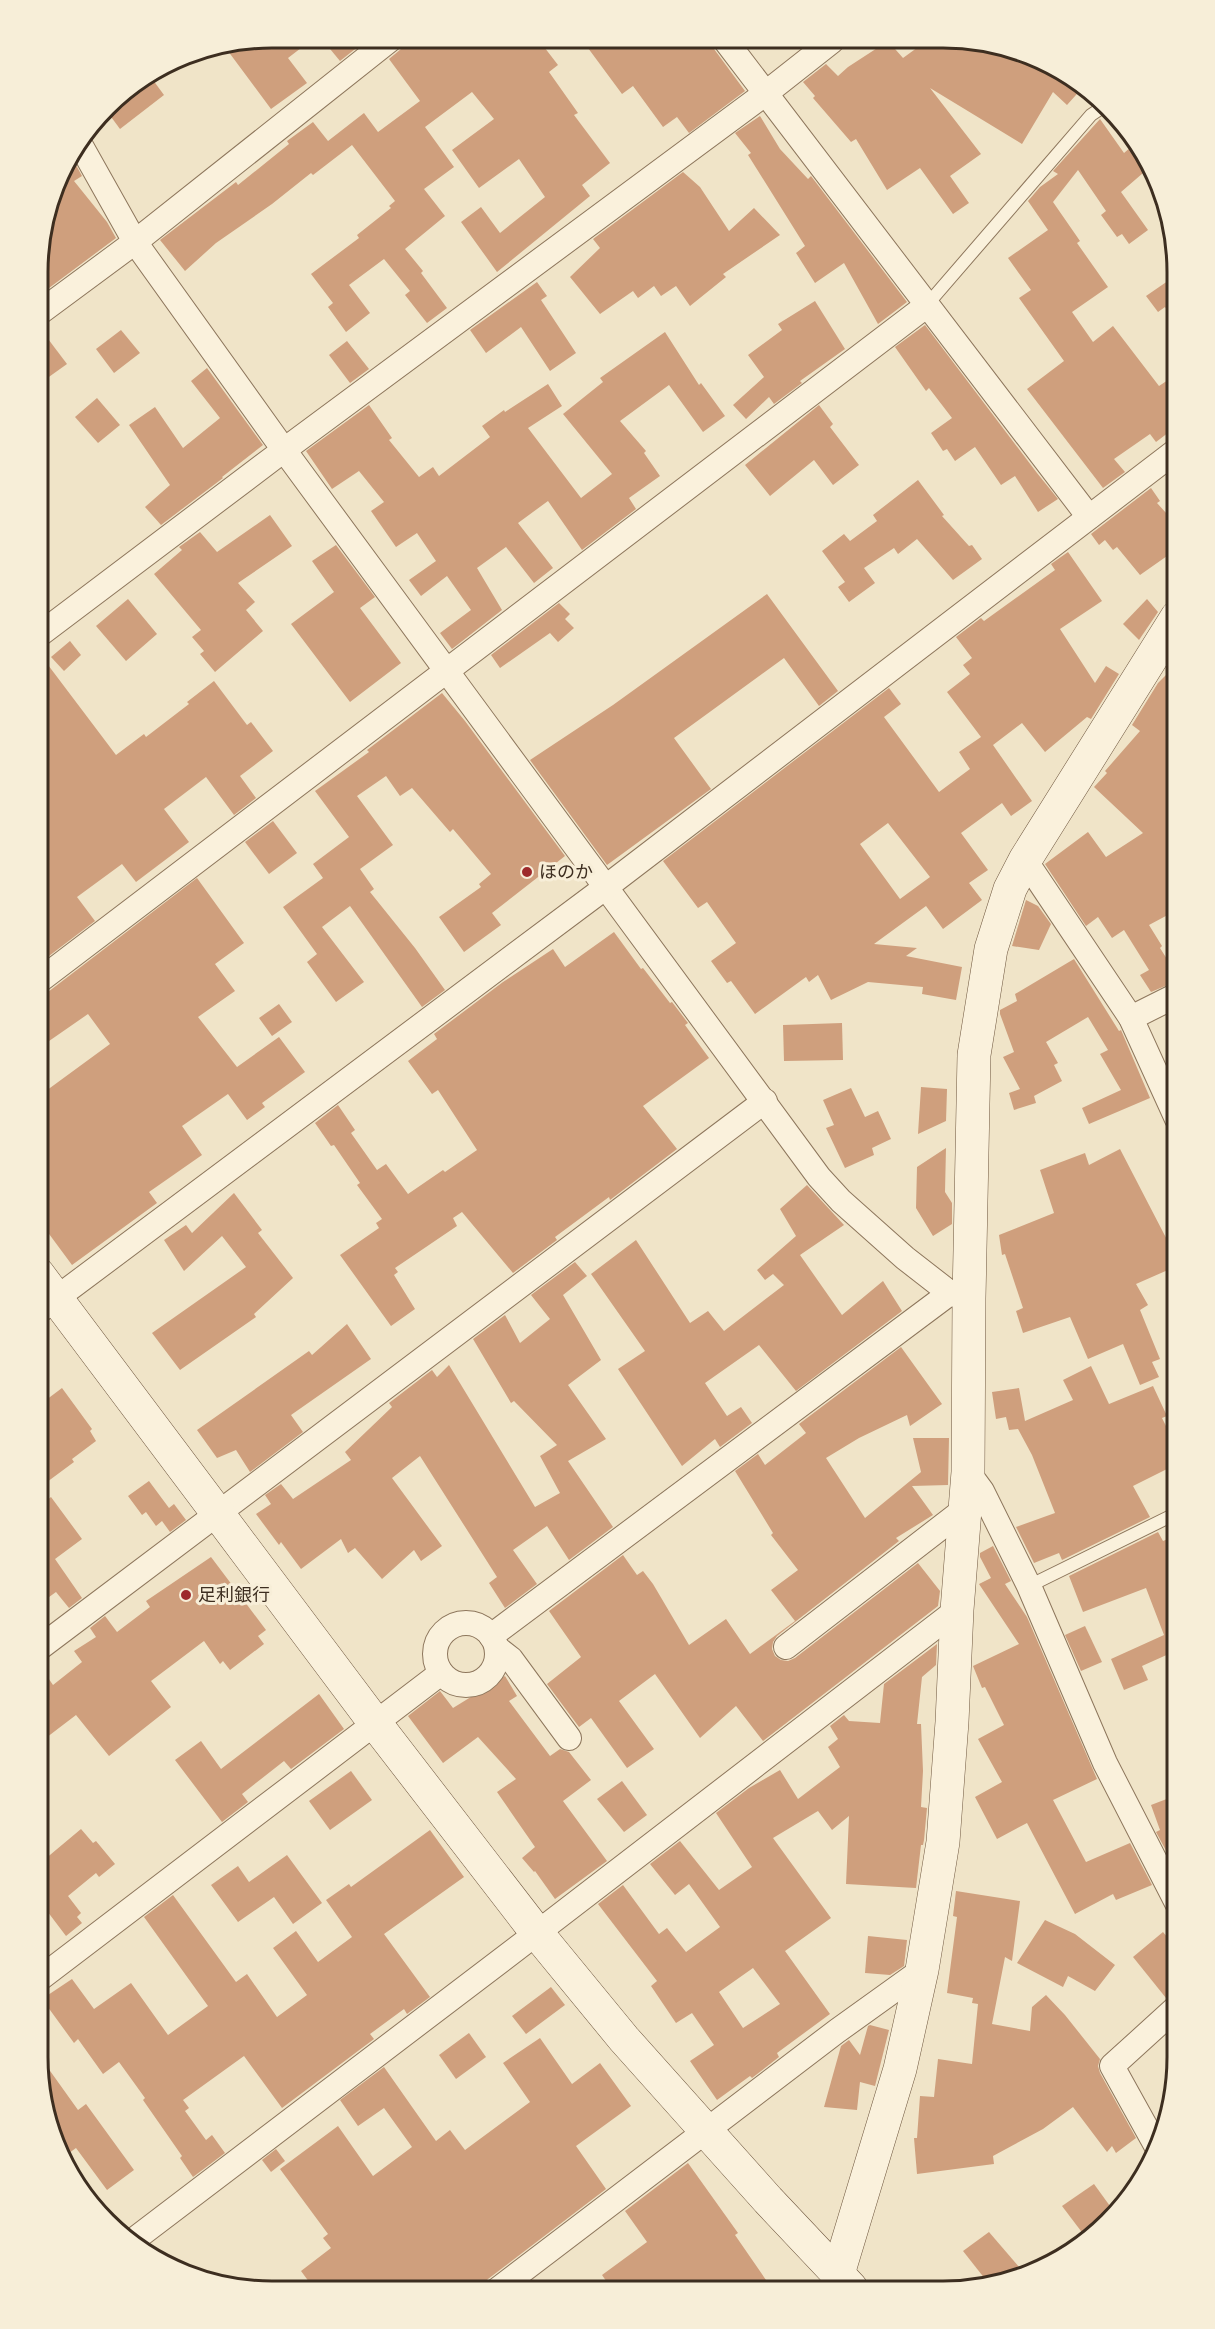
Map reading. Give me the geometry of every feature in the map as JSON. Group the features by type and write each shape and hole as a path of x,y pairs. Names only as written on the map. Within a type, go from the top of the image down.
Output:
{"street":[{"path":"48,306 135,243 379,48"},
{"path":"730,48 1089,517"},
{"path":"48,628 823,48"},
{"path":"84,151 135,243 284,450 819,1177 841,1201 959,1296"},
{"path":"48,974 926,306"},
{"path":"48,1292 606,887 1167,458"},
{"path":"844,2281 900,2068 922,1970 943,1842 968,1472 959,1296 974,1055 991,949 1010,889 1025,860 1167,634"},
{"path":"1025,860 1131,1018 1167,1097"},
{"path":"1131,1018 1167,1000"},
{"path":"48,1641 765,1101"},
{"path":"494,1642 959,1296"},
{"path":"48,1300 217,1513 537,1933 624,2039 839,2281"},
{"path":"968,1472 982,1491 1029,1586 1105,1763 1167,1884"},
{"path":"786,1647 966,1508"},
{"path":"138,2237 957,1610"},
{"path":"494,1642 496,1660 493,1671 476,1684 465,1686 454,1684 441,1673 435,1661 434,1650 437,1640 444,1631 458,1623 479,1626 512,1659 569,1738"},
{"path":"48,1972 441,1673"},
{"path":"508,2281 705,2130 922,1970"},
{"path":"1152,2138 1112,2066 1167,2016"}],"lane":[{"path":"926,306 1091,115 1098,111"},
{"path":"1029,1586 1167,1518"}],"building":[{"path":"257,48 301,48 288,58 307,83 271,109 229,52"},
{"path":"329,48 356,48 340,61"},
{"path":"545,48 558,65 549,72 578,113 574,115 610,163 582,185 590,196 497,272 461,222 481,207 500,233 545,197 519,159 479,188 452,150 494,119 472,92 425,127 454,167 424,189 445,216 405,249 423,271 421,273 447,308 427,323 405,295 410,291 384,259 349,285 370,313 346,332 328,307 333,303 311,274 359,238 357,235 391,208 389,206 395,201 352,145 216,243 185,271 160,240 236,182 238,185 289,144 287,141 313,122 328,141 364,113 378,132 420,101 389,59 401,49"},
{"path":"588,48 714,48 745,91 689,133 677,117 663,127 633,86 622,94"},
{"path":"877,48 894,48 903,58 917,48 958,48 987,52 1029,65 1078,93 1067,105 1053,92 1022,144 930,88 981,154 950,176 969,203 953,214 920,168 887,190 856,139 851,142 813,98 815,96 803,82 826,64 838,76"},
{"path":"154,82 164,95 120,129 111,117 136,94"},
{"path":"760,116 780,149 808,179 811,176 907,302 878,324 844,263 815,283 796,253 805,246 748,155 751,153 735,133"},
{"path":"1100,119 1124,153 1130,148 1144,172 1121,192 1148,230 1129,244 1122,234 1117,237 1101,215 1106,211 1078,170 1053,202 1080,241 1077,243 1108,287 1072,312 1093,342 1113,326 1159,386 1167,381 1167,434 1156,442 1150,434 1114,459 1125,472 1103,488 1027,389 1064,361 1019,298 1031,290 1008,258 1048,230 1028,201 1040,187 1058,174 1053,171"},
{"path":"76,164 82,176 74,181 107,222 116,238 49,288 48,257 52,228 65,186"},
{"path":"683,172 700,187 729,231 754,208 780,235 723,274 726,277 690,306 676,286 661,296 654,286 638,298 633,291 600,314 570,277 600,248 593,239"},
{"path":"537,282 547,296 541,300 576,353 550,371 521,327 486,353 470,330"},
{"path":"1167,282 1167,310 1165,307 1158,312 1146,296"},
{"path":"815,301 845,349 800,381 802,383 774,404 769,397 746,419 733,405 764,377 748,355 782,330 778,324"},
{"path":"925,325 1058,499 1038,512 1015,476 1001,485 975,447 955,461 947,449 943,451 931,433 952,418 929,388 926,391 895,347"},
{"path":"121,330 140,353 114,373 96,349"},
{"path":"665,332 699,385 701,383 725,416 703,432 669,385 620,421 646,451 644,453 660,476 629,498 636,509 582,550 548,501 518,523 553,568 534,583 506,547 477,568 502,610 452,649 440,633 471,610 447,576 421,596 409,580 436,561 417,533 396,547 371,511 384,502 359,471 332,489 306,451 369,405 392,438 389,440 419,477 433,467 439,476 490,437 482,426 548,384 562,406 528,428 581,498 612,474 563,414 603,382 600,378"},
{"path":"48,339 67,364 48,378"},
{"path":"347,341 369,369 350,383 329,355"},
{"path":"207,368 263,445 161,525 145,507 170,485 129,425 155,407 183,448 220,418 191,381"},
{"path":"97,398 120,425 98,443 75,417"},
{"path":"819,405 833,424 830,427 859,465 833,485 814,460 770,496 745,465"},
{"path":"918,480 944,515 942,516 969,546 972,545 982,559 953,580 917,539 898,554 894,548 864,568 875,583 849,602 838,587 845,582 822,551 844,534 850,541 877,521 873,515"},
{"path":"1151,488 1160,501 1157,503 1167,514 1167,556 1140,575 1117,547 1113,550 1105,540 1099,545 1091,534"},
{"path":"270,515 292,546 238,583 255,602 246,610 263,631 215,672 200,654 204,651 192,637 201,630 154,574 182,550 179,547 200,532 217,552"},
{"path":"336,545 375,597 360,608 401,663 350,702 291,624 334,592 312,561"},
{"path":"1068,552 1102,601 1060,629 1095,683 1106,666 1119,674 1091,719 1087,717 1045,752 1022,723 993,745 1032,801 1011,816 1002,803 961,833 988,870 969,883 982,900 943,929 926,906 874,944 917,948 906,956 962,967 956,1000 922,994 923,987 868,982 831,1000 818,975 809,982 806,977 755,1014 731,981 727,983 711,961 736,943 707,902 698,908 663,861 889,688 901,704 884,717 939,792 970,769 959,752 981,737 947,692 970,674 963,665 972,658 956,637 981,618 984,621 1055,570 1051,564","holes":["888,823 930,877 900,899 860,844"]},
{"path":"767,594 838,691 819,706 784,658 674,738 711,789 607,865 530,760 613,705"},
{"path":"128,599 157,634 126,661 96,626"},
{"path":"1147,599 1158,612 1139,640 1123,624"},
{"path":"559,603 570,614 565,619 574,628 558,642 550,633 500,668 491,655"},
{"path":"70,641 81,655 64,671 51,657"},
{"path":"48,665 116,755 144,734 146,737 189,704 187,702 214,681 247,725 251,722 273,751 240,776 256,798 234,815 206,777 164,809 189,842 136,882 122,864 77,897 95,921 48,957"},
{"path":"1167,674 1167,915 1149,925 1167,959 1167,985 1151,992 1140,975 1149,970 1124,930 1112,938 1098,917 1086,926 1045,864 1088,832 1106,857 1143,833 1094,787 1140,731 1132,725 1158,683"},
{"path":"442,693 565,856 492,913 501,925 464,952 439,917 481,887 479,884 491,874 453,829 450,832 412,788 400,796 386,776 357,796 393,845 360,869 374,889 370,892 445,990 422,1007 350,906 322,927 364,982 336,1002 307,962 317,954 283,907 323,878 313,864 349,837 315,791 369,752 367,750"},
{"path":"273,821 297,853 269,874 245,842"},
{"path":"197,878 244,943 215,964 235,991 198,1017 237,1067 279,1037 305,1072 262,1103 265,1107 247,1120 228,1094 182,1126 202,1155 149,1192 157,1203 72,1265 48,1233 48,1089 110,1044 88,1014 48,1042 48,992"},
{"path":"1026,900 1038,906 1051,924 1039,950 1012,946"},
{"path":"614,932 641,969 643,968 688,1023 685,1025 709,1058 643,1106 677,1149 610,1200 609,1197 555,1237 557,1240 513,1273 462,1212 453,1218 457,1226 395,1268 398,1272 394,1275 415,1309 391,1326 340,1255 379,1228 376,1223 382,1219 357,1185 360,1183 334,1145 331,1146 315,1123 338,1105 355,1130 351,1133 377,1170 386,1164 408,1194 443,1170 445,1172 477,1150 438,1090 432,1094 408,1061 437,1039 434,1034 503,982 553,949 565,967"},
{"path":"1074,959 1119,1031 1121,1030 1150,1098 1089,1124 1082,1108 1121,1090 1100,1054 1108,1050 1088,1017 1046,1042 1058,1063 1054,1065 1062,1081 1034,1096 1036,1103 1014,1110 1009,1093 1020,1089 1003,1057 1014,1052 1000,1010 1017,1001 1015,994"},
{"path":"279,1004 292,1022 272,1036 259,1018"},
{"path":"842,1023 843,1060 784,1061 783,1025"},
{"path":"921,1087 947,1089 946,1121 918,1134"},
{"path":"851,1088 865,1117 878,1111 891,1139 872,1148 874,1155 845,1168 826,1128 834,1125 823,1100"},
{"path":"946,1148 945,1192 952,1203 952,1224 933,1236 916,1208 917,1167"},
{"path":"1120,1149 1167,1240 1167,1270 1136,1284 1148,1305 1140,1310 1160,1359 1152,1362 1159,1377 1140,1385 1123,1344 1088,1359 1070,1317 1023,1333 1016,1311 1023,1308 1005,1254 1002,1255 999,1235 1054,1213 1040,1170 1085,1153 1089,1165"},
{"path":"807,1185 844,1225 800,1255 842,1315 883,1281 902,1311 796,1391 759,1345 705,1383 727,1416 741,1407 752,1423 720,1447 715,1439 682,1466 618,1369 645,1351 591,1274 636,1240 690,1323 708,1311 724,1331 784,1285 773,1274 765,1280 757,1270 796,1236 780,1209"},
{"path":"234,1193 262,1230 258,1233 293,1278 254,1314 256,1317 180,1370 152,1333 246,1267 222,1236 184,1271 164,1240 186,1225 192,1233"},
{"path":"575,1262 587,1276 563,1295 601,1360 568,1385 606,1439 568,1461 613,1527 569,1560 547,1526 513,1550 537,1584 505,1608 489,1583 497,1577 420,1456 392,1478 442,1546 421,1561 414,1550 382,1579 355,1548 348,1553 341,1539 301,1569 281,1542 279,1545 256,1514 271,1504 265,1495 281,1484 293,1499 351,1460 345,1452 392,1407 389,1403 432,1370 437,1377 449,1365 535,1507 560,1493 540,1456 557,1445 514,1401 511,1403 473,1339 505,1315 520,1343 550,1319 531,1295"},
{"path":"347,1324 371,1359 291,1415 303,1432 250,1472 236,1450 217,1458 197,1430 309,1351 312,1355"},
{"path":"901,1347 942,1404 910,1426 907,1415 859,1438 826,1458 865,1518 921,1472 913,1438 949,1438 948,1485 912,1486 933,1515 896,1538 899,1541 777,1636 772,1649 775,1656 781,1660 788,1661 795,1658 918,1563 940,1591 938,1606 763,1741 736,1706 700,1738 655,1674 619,1701 654,1749 627,1768 591,1718 579,1727 547,1684 581,1657 549,1611 623,1555 637,1575 643,1571 653,1584 689,1645 726,1619 750,1654 795,1621 771,1590 798,1570 771,1535 773,1533 735,1471 758,1454 765,1465 806,1433 799,1424"},
{"path":"1091,1366 1109,1404 1153,1386 1167,1416 1162,1418 1167,1428 1167,1469 1133,1486 1150,1517 1062,1560 1059,1553 1034,1563 1016,1527 1055,1513 1032,1455 1018,1429 1009,1430 1006,1417 996,1419 992,1392 1019,1388 1025,1421 1073,1400 1063,1380"},
{"path":"62,1388 92,1429 90,1431 96,1441 72,1459 74,1462 48,1481 48,1398"},
{"path":"149,1481 169,1508 174,1504 186,1520 170,1532 162,1521 156,1526 146,1512 142,1515 128,1496"},
{"path":"51,1497 82,1539 55,1559 82,1598 69,1608 56,1592 48,1598 48,1499"},
{"path":"1158,1532 1163,1541 1167,1539 1167,1655 1142,1666 1148,1680 1124,1690 1111,1659 1164,1635 1146,1588 1083,1612 1069,1576"},
{"path":"993,1546 1011,1581 1005,1584 1027,1617 1097,1779 1053,1800 1086,1862 1130,1843 1152,1885 1116,1900 1113,1894 1075,1914 1027,1823 997,1839 975,1797 1002,1782 978,1739 1004,1725 985,1687 982,1688 973,1666 1019,1644 979,1584 991,1578 980,1553"},
{"path":"211,1557 266,1630 258,1636 264,1644 230,1670 223,1661 220,1664 204,1641 151,1681 171,1707 109,1756 76,1715 48,1736 48,1678 53,1685 82,1662 74,1651 96,1637 90,1628 105,1616 117,1632 150,1607 146,1601"},
{"path":"1085,1626 1102,1662 1081,1671 1065,1635"},
{"path":"937,1644 936,1665 922,1677 917,1724 921,1724 923,1771 921,1807 927,1808 916,1888 846,1884 849,1816 832,1830 818,1811 773,1838 831,1918 785,1951 830,2014 777,2053 779,2057 752,2078 750,2076 717,2100 690,2061 714,2045 692,2013 676,2023 651,1986 657,1981 598,1904 623,1885 659,1934 667,1928 686,1952 720,1927 689,1884 675,1895 650,1864 680,1841 719,1890 752,1867 716,1813 749,1788 780,1770 798,1799 840,1767 828,1747 838,1739 830,1726 844,1715 849,1721 880,1723 884,1684","holes":["753,1968 780,2004 743,2028 719,1992"]},
{"path":"505,1676 517,1696 509,1701 550,1756 560,1749 569,1752 591,1780 563,1801 607,1861 555,1899 535,1871 522,1858 535,1847 497,1792 516,1779 478,1737 443,1763 408,1716 440,1691 453,1708"},
{"path":"319,1694 344,1729 291,1769 284,1761 242,1794 248,1802 222,1822 175,1760 201,1741 221,1769"},
{"path":"351,1771 372,1800 330,1830 309,1801"},
{"path":"622,1781 647,1815 624,1832 597,1799"},
{"path":"1167,1799 1167,1852 1156,1832 1160,1830 1151,1805"},
{"path":"81,1829 93,1843 96,1841 115,1864 99,1877 96,1873 68,1896 81,1913 77,1917 82,1923 66,1936 48,1912 48,1857"},
{"path":"430,1830 464,1877 384,1934 430,1997 407,2014 404,2009 370,2034 374,2039 282,2108 244,2056 183,2100 189,2108 185,2111 206,2140 212,2135 225,2153 193,2177 180,2158 182,2156 143,2100 145,2098 119,2062 103,2074 78,2039 74,2043 48,2007 48,1995 72,1979 94,2009 131,1983 168,2035 208,2006 144,1917 173,1895 236,1982 247,1974 277,2017 307,1995 273,1948 296,1931 318,1962 352,1937 326,1900 349,1884 351,1887"},
{"path":"287,1855 322,1903 293,1924 274,1897 238,1922 211,1885 238,1866 249,1882"},
{"path":"956,1891 1020,1901 1012,1961 1005,1957 992,2024 1030,2031 1032,2007 1046,1995 1100,2059 1098,2066 1100,2073 1136,2138 1116,2153 1112,2146 1107,2152 1073,2107 1043,2129 993,2156 994,2164 917,2174 914,2138 917,2138 920,2096 934,2097 938,2059 972,2064 978,2004 972,2003 973,1998 947,1993 957,1917 953,1916"},
{"path":"1045,1920 1075,1934 1115,1965 1095,1991 1068,1976 1063,1987 1017,1963"},
{"path":"1163,1932 1167,1937 1167,1998 1166,1998 1133,1957"},
{"path":"868,1936 907,1940 904,1966 890,1975 865,1973"},
{"path":"551,1987 565,2005 526,2034 512,2016"},
{"path":"870,2025 889,2030 875,2086 860,2082 857,2110 824,2107 841,2046 849,2040 860,2055"},
{"path":"469,2033 486,2057 456,2079 439,2055"},
{"path":"540,2038 572,2084 600,2063 631,2106 576,2146 606,2189 486,2281 308,2281 301,2271 331,2248 323,2238 328,2234 280,2169 338,2126 373,2176 412,2147 384,2108 358,2126 340,2100 384,2067 436,2141 450,2130 465,2150 530,2102 503,2063"},
{"path":"48,2068 78,2110 86,2104 134,2170 107,2190 76,2148 69,2153 60,2129 52,2101"},
{"path":"276,2149 285,2161 271,2172 262,2160"},
{"path":"688,2163 738,2233 735,2235 766,2280 606,2281 602,2275 647,2242 625,2211"},
{"path":"1094,2184 1110,2206 1082,2232 1062,2206"},
{"path":"989,2232 1019,2267 984,2277 963,2251"}],"place":[{"name":"ほのか","path":"527,872"},
{"name":"足利銀行","path":"186,1595"}]}
